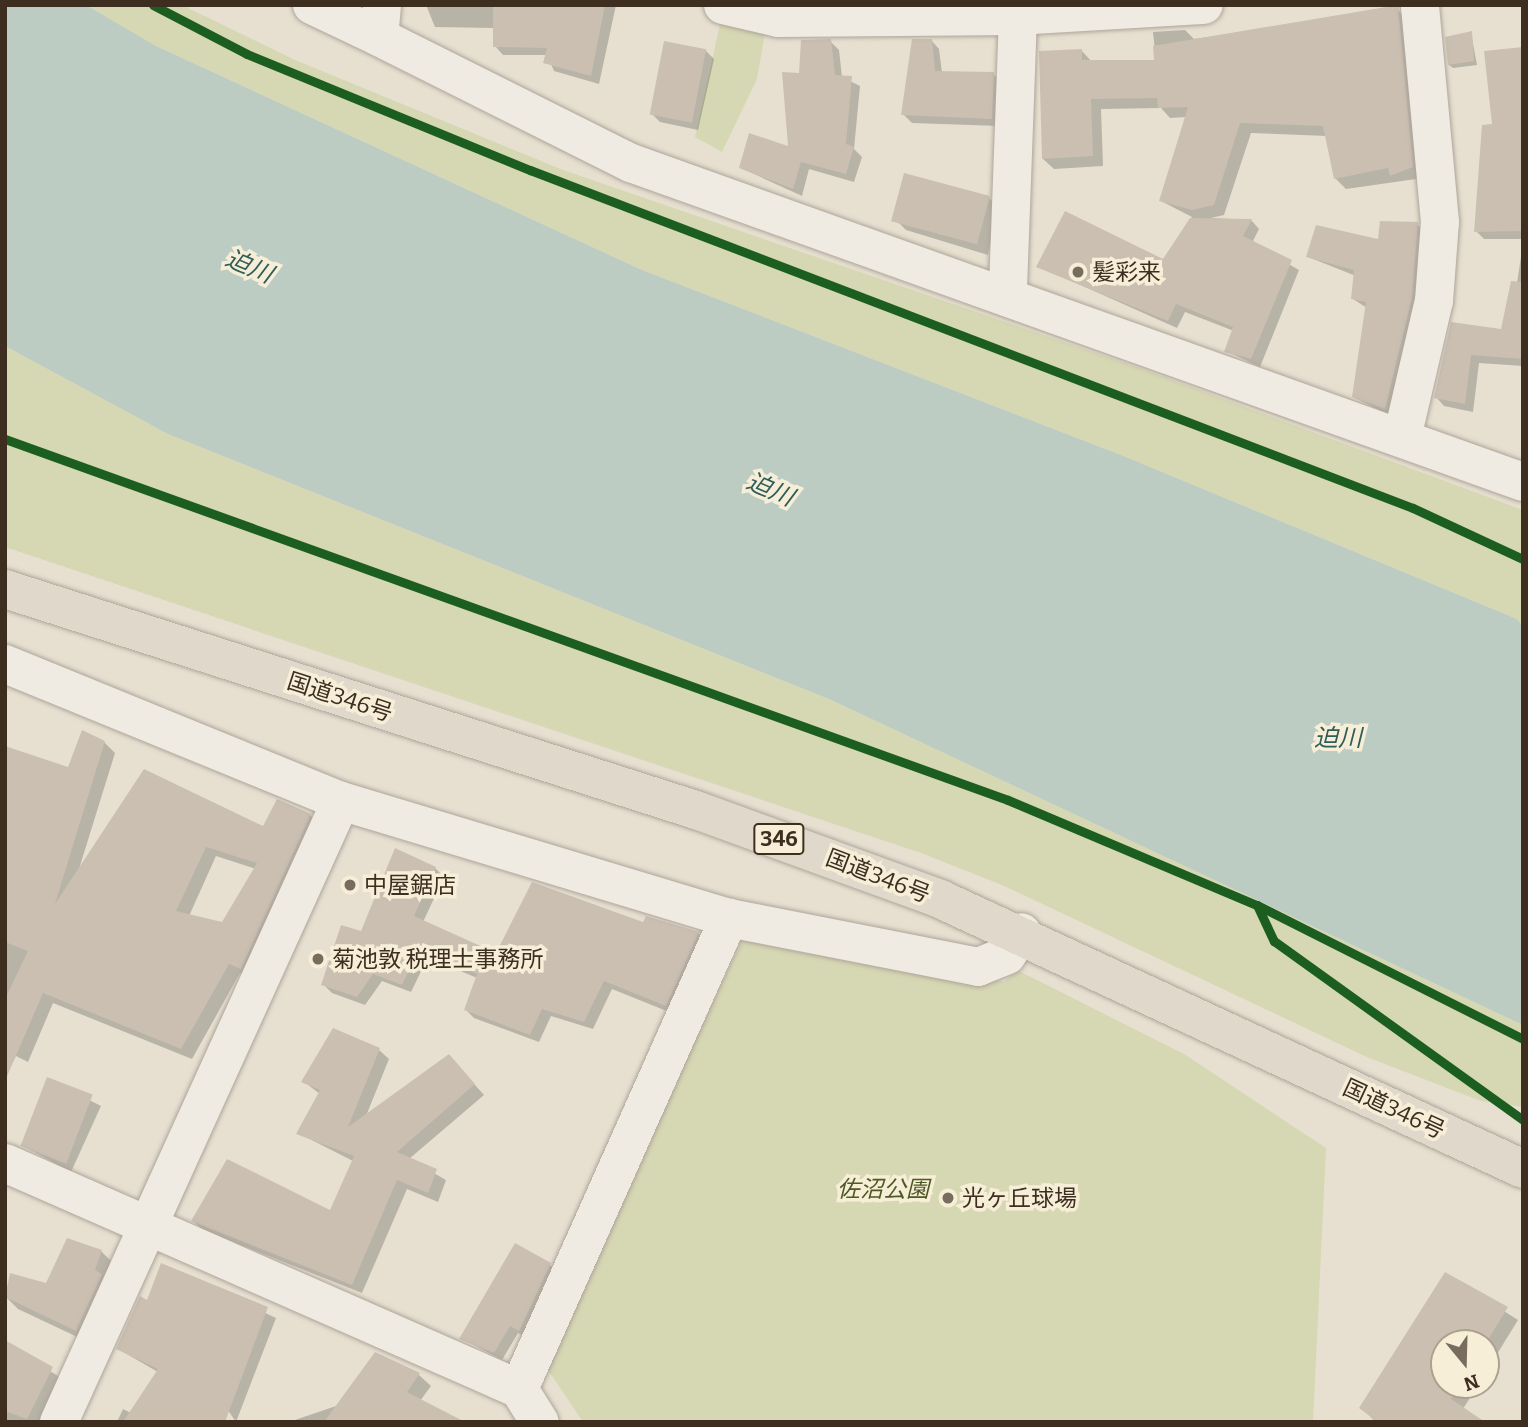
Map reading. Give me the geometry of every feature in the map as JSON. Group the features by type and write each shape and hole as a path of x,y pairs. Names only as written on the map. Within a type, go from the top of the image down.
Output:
{"highway":[{"name":"国道346号","path":"5,589 696,810 1022,932 1523,1169"}],"street":[{"path":"312,5 380,21 631,163 1008,293 1523,482"},
{"path":"723,5 778,18 1018,16 1203,5"},
{"path":"1402,438 1434,301 1440,222 1420,5"},
{"path":"1008,293 1018,16"},
{"path":"5,664 341,801 729,918 978,967 1007,955 1022,932"},
{"path":"59,1422 341,801"},
{"path":"519,1389 729,918"},
{"path":"5,1163 148,1223 519,1389 540,1422"}],"green space":[{"path":"86,5 182,5 295,60 563,170 1145,370 1523,510 1523,627 1517,619 1121,455 642,270 156,46"},
{"path":"724,6 768,16 757,79 722,152 695,137"},
{"path":"5,346 168,434 829,699 1523,1025 1523,1107 1481,1101 1369,1058 1002,885 921,853 5,547"},
{"name":"佐沼公園","path":"773,914 1004,982 1017,970 1184,1054 1326,1148 1313,1422 583,1422 544,1364 743,938"}],"water":[{"name":"迫川","path":"5,5 86,5 156,46 642,270 1121,455 1517,619 1523,627 1523,1025 829,699 168,434 5,346"}],"building":[{"path":"493,5 605,5 591,76 543,63 547,48 493,47"},
{"path":"1398,5 1413,167 1390,176 1388,168 1334,179 1323,126 1240,123 1214,205 1192,210 1159,201 1188,107 1158,108 1157,98 1091,99 1093,156 1042,159 1039,51 1082,49 1082,60 1154,60 1153,46"},
{"path":"1472,31 1474,61 1448,65 1445,37"},
{"path":"831,39 835,75 852,76 846,144 854,147 846,174 801,162 793,189 739,168 749,133 788,146 782,72 799,73 801,40"},
{"path":"912,39 932,39 935,71 994,72 992,119 901,115"},
{"path":"664,41 706,49 692,123 650,115"},
{"path":"1523,47 1523,231 1474,232 1482,125 1492,124 1484,51"},
{"path":"904,173 990,196 977,244 891,221"},
{"path":"1065,211 1163,259 1190,218 1252,219 1243,236 1292,260 1251,359 1224,352 1233,327 1176,304 1168,321 1036,267"},
{"path":"1380,221 1418,222 1412,298 1385,409 1352,397 1366,302 1351,299 1354,270 1306,257 1316,225 1378,239"},
{"path":"1511,281 1523,282 1523,359 1471,355 1465,404 1434,398 1451,322 1501,329"},
{"path":"82,730 105,741 55,904 144,769 263,826 277,799 311,814 241,969 229,964 181,1049 43,993 5,1081 5,999 28,951 5,942 5,746 68,767","holes":["206,847 257,863 222,922 176,911"]},
{"path":"395,848 436,867 414,916 496,953 532,882 643,922 646,916 699,932 666,1006 604,981 584,1022 542,1009 530,1035 464,1010 477,974 419,949 402,985 373,974 357,997 321,985 341,925 361,931"},
{"path":"333,1028 380,1048 348,1127 449,1054 475,1084 397,1152 437,1169 428,1193 397,1180 352,1285 191,1221 227,1159 330,1210 354,1156 296,1134 320,1090 301,1082"},
{"path":"47,1077 93,1095 66,1164 20,1146"},
{"path":"67,1238 102,1250 95,1270 102,1274 76,1331 5,1297 10,1273 46,1283"},
{"path":"515,1243 551,1263 519,1331 510,1326 494,1353 459,1339"},
{"path":"161,1263 268,1307 225,1422 123,1422 158,1369 116,1349 140,1296 147,1300"},
{"path":"1445,1272 1508,1307 1495,1329 1430,1329 1430,1399 1451,1399 1485,1422 1378,1422 1359,1408"},
{"path":"5,1340 53,1367 27,1419 5,1411"},
{"path":"375,1352 420,1373 407,1392 465,1422 324,1422"}],"cycle path":[{"path":"153,5 247,54 530,170 1413,508 1523,559"},
{"path":"5,439 1008,800 1257,905 1523,1039"},
{"path":"1257,905 1274,941 1523,1120"}],"place":[{"name":"髪彩来","path":"1078,272"},
{"name":"中屋鋸店","path":"350,885"},
{"name":"菊池敦 税理士事務所","path":"318,959"},
{"name":"光ヶ丘球場","path":"948,1198"}]}
